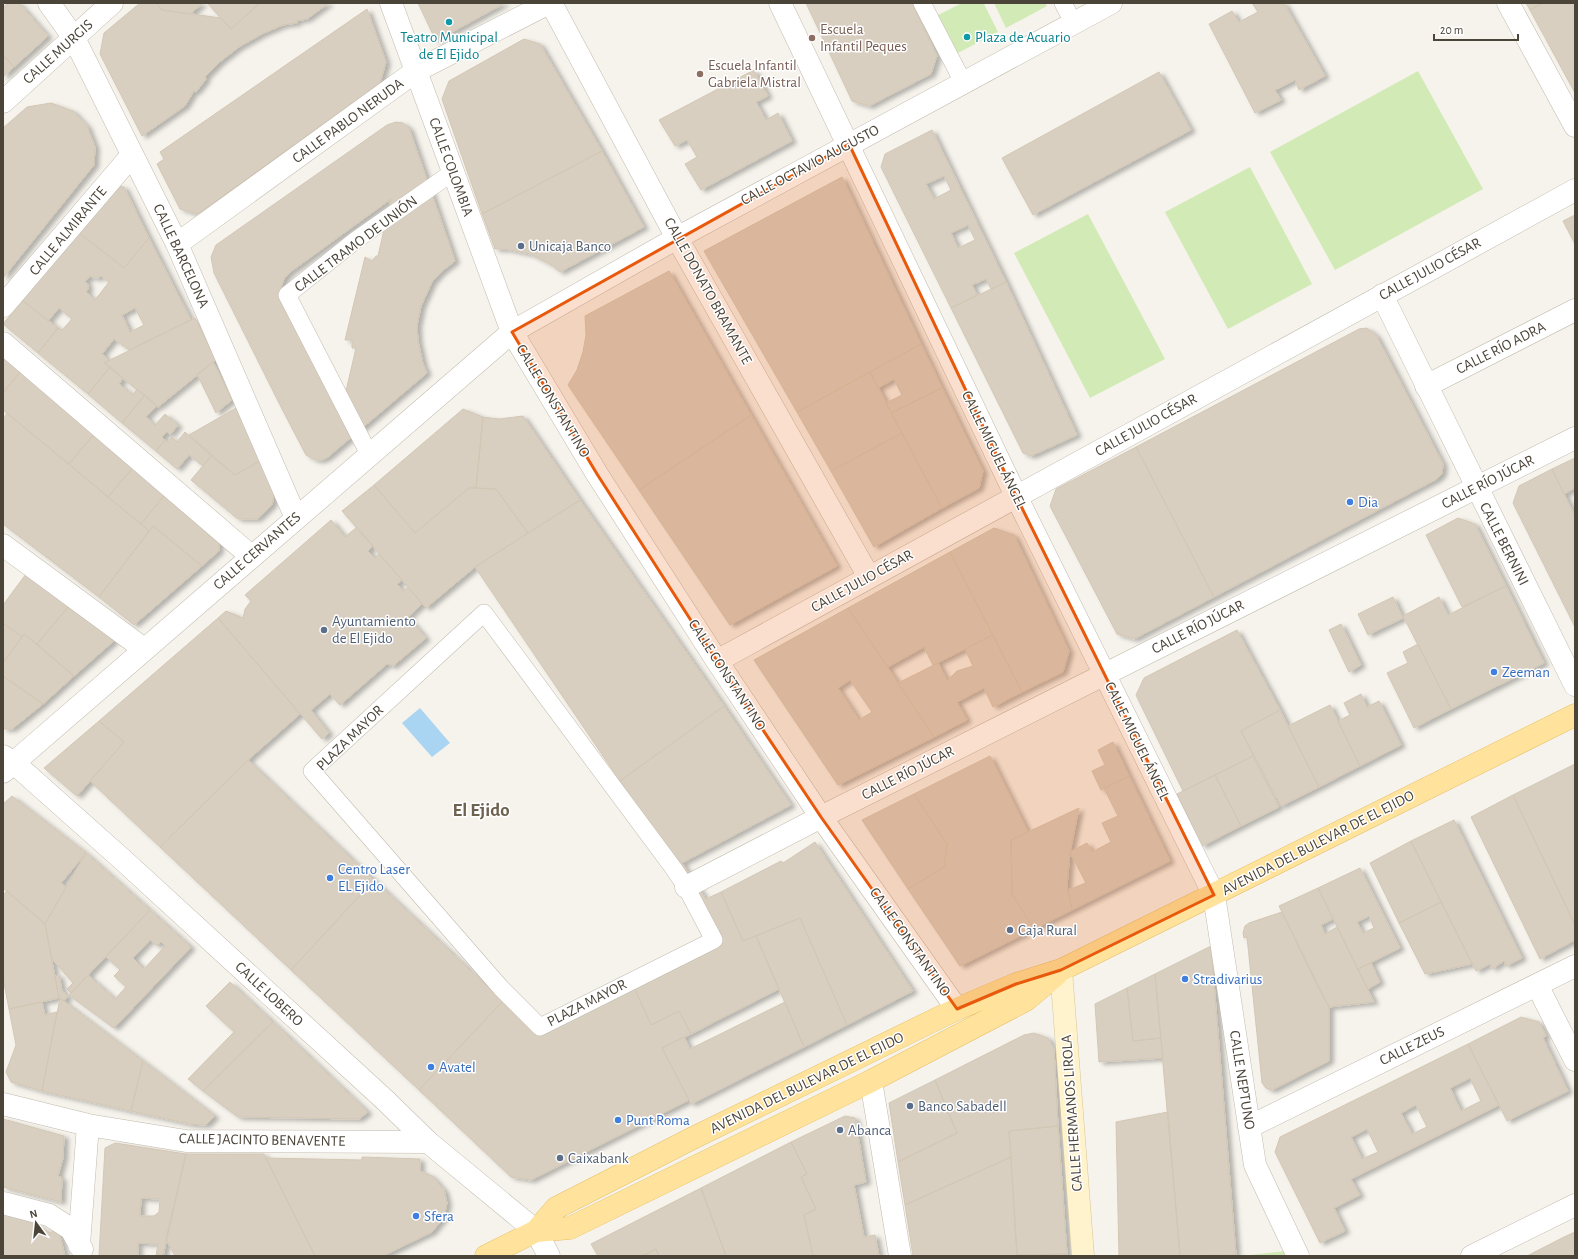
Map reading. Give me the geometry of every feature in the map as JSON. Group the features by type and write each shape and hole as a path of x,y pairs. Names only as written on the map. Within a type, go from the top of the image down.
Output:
{"main road":[{"name":"AVENIDA DEL BULEVAR DE EL EJIDO","path":"536,1232 556,1208 693,1138 957,1009 1016,984 1061,970 1575,715"},
{"name":"AVENIDA DEL BULEVAR DE EL EJIDO","path":"486,1256 536,1232 570,1228 870,1081 1026,1000 1061,970"},
{"name":"CALLE HERMANOS LIROLA","path":"1061,970 1083,1256"},
{"name":"AVENIDA DEL BULEVAR DE EL EJIDO","path":"898,1066 957,1009"}],"street":[{"name":"CALLE BARCELONA","path":"49,3 74,38 177,244 296,518"},
{"name":"CALLE MURGIS","path":"3,102 112,3"},
{"name":"CALLE COLOMBIA","path":"391,3 512,332"},
{"name":"CALLE PABLO NERUDA","path":"177,244 416,71 550,3"},
{"name":"CALLE DONATO BRAMANTE","path":"550,3 676,238 869,577"},
{"name":"CALLE MIGUEL ÁNGEL","path":"780,3 849,144 1016,496 1214,895"},
{"path":"922,3 963,82"},
{"path":"1063,3 1074,24"},
{"name":"CALLE OCTAVIO AUGUSTO","path":"512,332 676,238 1111,3"},
{"path":"1508,3 1575,126"},
{"name":"CALLE ALMIRANTE","path":"3,306 132,155"},
{"name":"CALLE TRAMO DE UNIÓN","path":"370,454 287,295 356,240 453,172"},
{"name":"CALLE JULIO CÉSAR","path":"717,661 1575,190"},
{"name":"CALLE BERNINI","path":"1382,295 1476,488 1575,685"},
{"name":"CALLE RÍO ADRA","path":"1426,386 1575,310"},
{"name":"CALLE CERVANTES","path":"7,764 144,649 512,332"},
{"name":"CALLE CONSTANTINO","path":"512,332 597,474 717,661 821,817 957,1009"},
{"path":"3,343 251,556"},
{"name":"CALLE RÍO JÚCAR","path":"821,817 1575,438"},
{"path":"3,545 144,649"},
{"name":"PLAZA MAYOR","path":"484,613 686,887 714,940 540,1027 501,988 312,771 484,613"},
{"name":"CALLE LOBERO","path":"7,764 123,860 385,1100 428,1142 536,1232"},
{"path":"686,887 821,817"},
{"name":"CALLE NEPTUNO","path":"1214,895 1255,1165 1298,1256"},
{"name":"CALLE ZEUS","path":"1249,1127 1575,966"},
{"path":"1537,984 1575,1060"},
{"path":"870,1081 900,1256"},
{"name":"CALLE JACINTO BENAVENTE","path":"3,1104 88,1125 186,1141 428,1142"},
{"path":"82,1251 88,1125"},
{"path":"3,1203 49,1215 71,1229 82,1251"},
{"path":"1472,1256 1575,1205"},
{"path":"536,1232 549,1256"}],"highlighted area":[{"path":"849,144 1016,496 1214,895 1061,970 1016,984 957,1009 821,817 717,661 597,474 512,332"}],"green space":[{"path":"962,3 984,4 998,32 958,53 938,15"},
{"path":"994,3 1045,3 1047,6 1006,28"},
{"path":"1418,71 1483,189 1335,270 1270,152"},
{"path":"1250,167 1312,284 1228,329 1165,212"},
{"path":"1088,214 1165,359 1090,398 1014,253"},
{"path":"1295,1250 1298,1256 1242,1256"}],"water":[{"path":"420,708 450,743 432,757 402,723"}],"building":[{"path":"8,3 19,3 48,36 14,67 3,55 3,7"},
{"path":"140,3 156,3 162,10 221,18 231,29 260,3 329,3 307,19 296,21 297,23 283,25 262,34 239,47 221,61 205,77 206,79 196,92 194,91 185,106 142,136 100,54 104,33"},
{"path":"156,3 203,3 190,14 162,10"},
{"path":"207,3 260,3 231,29"},
{"name":"Teatro Municipal de El Ejido","path":"418,3 505,3 436,41"},
{"path":"806,3 912,3 937,56 931,74 869,106 852,101"},
{"path":"1252,3 1284,3 1325,76 1299,90 1295,80 1275,90 1281,100 1255,113 1209,24 1232,11 1239,22 1258,12"},
{"path":"1526,3 1543,3 1530,10"},
{"path":"1543,3 1575,3 1575,93 1530,10"},
{"path":"367,9 386,62 380,83 198,214 180,209 157,164 164,159 160,152"},
{"path":"524,39 540,44 602,151 482,214 442,99 449,81"},
{"path":"3,55 14,67 3,77"},
{"path":"754,70 768,96 756,102 766,120 778,113 792,141 701,190 685,164 697,157 687,140 675,146 659,120"},
{"path":"1159,72 1191,130 1033,215 1002,158"},
{"path":"51,103 73,111 87,126 95,147 94,165 3,278 3,128 27,107"},
{"path":"396,122 403,123 409,128 455,261 441,272 432,282 421,306 417,326 418,341 423,364 427,373 328,457 322,460 315,460 306,455 282,409 214,273 211,257 216,245 387,125","holes":["391,199 378,256 376,256 372,261 365,257 345,340 352,340 352,348 356,348 346,391 330,386 281,292 281,287 284,279 289,273"]},
{"path":"932,130 1006,282 991,289 986,279 972,285 977,295 951,308 881,167 885,154","holes":["944,176 951,190 934,199 926,184","968,225 975,240 958,248 951,233"]},
{"path":"602,151 644,227 560,272 550,264 530,254 506,249 495,249 482,214"},
{"path":"842,177 921,344 797,412 704,251"},
{"path":"116,186 124,187 149,238 124,268 78,232"},
{"path":"1575,215 1575,244 1563,221"},
{"path":"78,232 124,268 149,238 191,320 129,350 114,339 102,354 109,360 104,363 110,367 88,394 38,353 58,328 62,330 72,319 59,308 48,321 22,300","holes":["90,276 94,278 101,276 109,282 95,300 86,292 88,290 88,284 85,282","135,308 144,325 130,332 122,315"]},
{"path":"669,271 751,415 639,490 568,385 577,370 583,352 586,335 585,316"},
{"path":"1006,282 1077,435 1031,456 1023,453 951,308"},
{"path":"22,300 58,328 38,353 3,324"},
{"path":"195,318 216,360 158,407 104,363"},
{"path":"1367,328 1376,335 1443,464 1442,474 1437,479 1214,597 1136,447 1359,329"},
{"path":"921,344 942,388 891,413 886,403 902,395 894,379 878,388 870,372"},
{"path":"3,357 20,372 3,393"},
{"path":"213,362 232,400 216,413 197,374"},
{"path":"110,367 123,378 119,384 133,395 137,389 145,395 122,423 88,394"},
{"path":"20,372 95,433 69,464 3,410 3,393"},
{"path":"870,372 902,433 831,471 797,412"},
{"path":"942,388 983,471 979,488 942,508 891,413"},
{"path":"145,395 157,406 146,417 155,425 165,414 178,425 170,435 167,432 162,437 165,440 156,451 122,423"},
{"path":"236,408 262,460 235,475 189,435"},
{"path":"463,409 483,417 476,488 469,488 415,533 374,485"},
{"path":"7,413 149,531 99,597 3,524 3,419"},
{"path":"751,415 837,566 730,625 639,490"},
{"path":"523,416 580,500 528,533 496,489 476,488 483,417 499,419"},
{"path":"185,432 211,456 203,466 189,455 177,469 156,451 165,440 168,442 172,437 177,442"},
{"path":"95,433 135,465 108,497 69,464"},
{"path":"902,433 942,508 874,547 831,471"},
{"path":"1136,447 1214,597 1134,639 1117,634 1050,506 1056,489"},
{"path":"211,456 235,475 262,460 276,486 272,505 257,519 238,519 191,480"},
{"path":"1575,458 1575,488 1564,494 1552,469"},
{"path":"135,465 167,492 141,524 108,497"},
{"path":"1552,469 1575,516 1575,627 1513,503 1519,486"},
{"path":"374,485 415,533 469,488 496,489 528,533 475,567 426,608 342,511"},
{"path":"167,492 219,534 219,551 202,566 153,526 149,531 141,524"},
{"path":"580,500 724,706 620,781 475,567"},
{"path":"1458,518 1475,524 1506,586 1462,607 1426,535"},
{"name":"Ayuntamiento de El Ejido","path":"331,520 345,537 357,527 373,546 368,551 375,558 379,554 402,580 397,584 403,591 408,587 422,604 408,617 426,638 393,666 387,664 340,705 330,694 311,710 329,733 322,739 218,618 226,611 243,618 245,609 251,601 245,595"},
{"path":"153,526 202,566 134,625 99,597"},
{"path":"994,528 1014,535 1069,651 1063,672 1022,692 950,552"},
{"path":"950,552 993,635 933,665 924,647 888,667 848,608"},
{"path":"26,574 69,606 37,644 24,634 22,637 3,623 3,605"},
{"path":"1506,586 1544,663 1451,709 1403,616 1439,597 1448,615"},
{"path":"1393,597 1403,618 1368,635 1358,614"},
{"path":"69,606 115,640 74,676 37,644"},
{"path":"848,608 934,737 838,785 754,660","holes":["850,680 872,712 859,720 838,688"]},
{"path":"218,618 300,714 248,760 160,847 90,781 124,742 99,721"},
{"path":"3,623 22,637 3,663"},
{"path":"1341,624 1361,665 1349,672 1329,630"},
{"path":"1237,630 1280,710 1241,731 1253,755 1251,757 1183,791 1136,695 1144,678"},
{"path":"24,634 74,676 43,704 3,676 3,663"},
{"path":"993,635 1022,692 993,707 984,688 957,702 967,720 934,737 898,683 938,663 947,680 949,679 957,671 973,666 965,649"},
{"path":"1418,644 1451,709 1414,728 1387,673 1408,663 1403,652"},
{"path":"3,676 43,704 12,729 3,729"},
{"path":"1361,694 1367,707 1379,701 1401,745 1360,766 1338,721 1350,715 1344,703"},
{"path":"1330,705 1360,766 1319,787 1288,726"},
{"path":"724,706 791,805 682,863 706,899 721,892 743,941 756,936 779,989 691,1034 679,1011 651,1025 634,987 723,941 677,866 620,781"},
{"path":"1280,710 1319,787 1281,806 1241,731"},
{"path":"99,721 124,742 77,796 44,768"},
{"path":"1113,742 1129,776 1101,790 1092,771 1105,765 1098,750"},
{"path":"990,756 1028,832 1011,840 1012,894 1034,929 960,966 908,889 944,867 947,844 914,794"},
{"path":"1253,756 1279,807 1241,826 1215,775"},
{"path":"248,760 374,880 291,970 160,847"},
{"path":"1575,764 1575,925 1513,795"},
{"path":"1215,775 1241,826 1202,846 1177,794"},
{"path":"1129,776 1170,861 1072,910 1068,890 1086,883 1070,852 1087,843 1092,852 1111,842 1102,823 1118,816 1104,788"},
{"path":"914,794 947,844 944,867 908,889 862,820"},
{"path":"1513,795 1575,925 1575,940 1540,959 1471,817"},
{"path":"12,796 86,853 61,883 66,887 45,924 3,888 3,804"},
{"path":"1079,808 1070,852 1067,886 1072,910 1034,929 1012,894 1011,840"},
{"path":"1454,820 1522,958 1506,966 1504,961 1492,969 1490,964 1476,971 1411,841"},
{"path":"1411,841 1441,902 1399,923 1370,863"},
{"path":"815,842 913,991 847,1025 800,918 743,941 721,892 781,861 783,863"},
{"path":"86,853 150,910 71,993 67,989 73,983 52,959 45,924"},
{"path":"1360,868 1400,948 1358,969 1318,888","holes":["1369,916 1374,928 1363,933 1357,922"]},
{"path":"374,880 503,1001 419,1090 291,970"},
{"path":"1318,888 1333,919 1321,925 1325,934 1337,927 1374,1002 1329,1007 1319,989 1279,906"},
{"path":"7,891 45,924 59,998 9,1009 3,978 3,895"},
{"path":"1441,902 1472,964 1425,974 1399,923"},
{"path":"150,910 191,947 114,1028 69,995 88,975 115,999 126,987 114,976 120,970 106,957","holes":["150,940 157,946 161,942 165,946 144,969 133,958"]},
{"path":"1282,912 1329,1007 1329,1061 1272,1090 1266,1088 1262,1083 1247,937 1244,938 1243,933 1245,926 1249,923"},
{"path":"800,918 847,1025 804,1047 756,936"},
{"path":"1211,946 1236,1255 1180,1256 1155,974"},
{"path":"1371,963 1380,982 1368,989 1358,969"},
{"path":"1155,974 1161,1038 1133,1041 1127,988"},
{"path":"59,975 62,991 68,996 64,1001 59,998 55,976"},
{"path":"230,982 273,1022 203,1091 188,1079 234,1032 206,1006"},
{"path":"634,987 651,1025 679,1011 691,1034 662,1048 689,1100 531,1180 511,1177 419,1090 503,1001 538,1035"},
{"path":"1127,988 1133,1041 1161,1038 1163,1058 1099,1062 1095,1004"},
{"path":"60,998 143,1061 131,1111 42,1091"},
{"path":"42,1002 45,1015 57,1012 42,1091 11,1082 6,1072 16,1045 9,1009"},
{"path":"785,1002 804,1047 691,1104 662,1048 684,1037 690,1049"},
{"path":"1521,1017 1539,1022 1546,1036 1543,1038 1568,1091 1507,1121 1468,1044"},
{"path":"273,1022 368,1112 359,1119 238,1117 203,1091"},
{"path":"1034,1033 1048,1038 1054,1049 1058,1126 1009,1131 1011,1157 905,1205 898,1162 957,1133 935,1080 1024,1035"},
{"path":"1468,1044 1499,1105 1351,1179 1360,1195 1334,1208 1345,1231 1320,1243 1275,1152 1280,1137","holes":["1470,1078 1481,1101 1461,1111 1450,1088","1416,1105 1427,1127 1412,1134 1401,1113","1367,1129 1378,1152 1362,1159 1351,1137"]},
{"path":"143,1061 215,1116 206,1125 190,1124 131,1111"},
{"path":"935,1080 957,1133 898,1162 889,1103"},
{"path":"1168,1112 1180,1256 1119,1256 1116,1122"},
{"path":"845,1116 855,1118 866,1182 854,1185 864,1237 875,1235 879,1256 813,1256 804,1215 816,1209 801,1177 807,1174 791,1142"},
{"path":"3,1119 64,1136 63,1158 58,1176 62,1178 61,1202 3,1187"},
{"path":"1058,1126 1067,1254 1017,1255 1009,1131"},
{"path":"791,1142 807,1174 801,1177 816,1209 804,1215 813,1256 726,1256 701,1188"},
{"path":"115,1143 186,1154 163,1256 156,1256 158,1244 138,1243 138,1256 99,1256 105,1148","holes":["141,1198 160,1199 159,1212 154,1216 140,1216"]},
{"path":"186,1154 264,1154 315,1256 175,1256 166,1239"},
{"path":"362,1157 420,1159 420,1171 432,1176 444,1190 447,1203 444,1217 432,1232 383,1256 315,1256 266,1158 362,1160"},
{"path":"1011,1157 1017,1256 913,1256 905,1205"},
{"path":"701,1188 726,1256 659,1256 656,1249 642,1256 598,1256 591,1244"},
{"path":"3,1213 31,1221 50,1233 58,1228 65,1256 3,1256"},
{"path":"1575,1232 1575,1256 1527,1256 1564,1237"},
{"path":"656,1249 659,1256 642,1256"},
{"path":"1067,1254 1068,1256 1017,1255 1033,1255"}],"place":[{"name":"Teatro Municipal de El Ejido","path":"449,22"},
{"name":"Plaza de Acuario","path":"967,37"},
{"name":"Escuela Infantil Peques","path":"812,38"},
{"name":"Escuela Infantil Gabriela Mistral","path":"700,74"},
{"name":"Unicaja Banco","path":"521,246"},
{"name":"Dia","path":"1350,502"},
{"name":"Ayuntamiento de El Ejido","path":"324,630"},
{"name":"Zeeman","path":"1494,672"},
{"name":"Centro Laser EL Ejido","path":"330,878"},
{"name":"Caja Rural","path":"1010,930"},
{"name":"Stradivarius","path":"1185,979"},
{"name":"Avatel","path":"431,1067"},
{"name":"Banco Sabadell","path":"910,1106"},
{"name":"Punt Roma","path":"618,1120"},
{"name":"Abanca","path":"840,1130"},
{"name":"Caixabank","path":"560,1158"},
{"name":"Sfera","path":"416,1216"}],"district":[{"name":"El Ejido","path":"481,810"}]}
